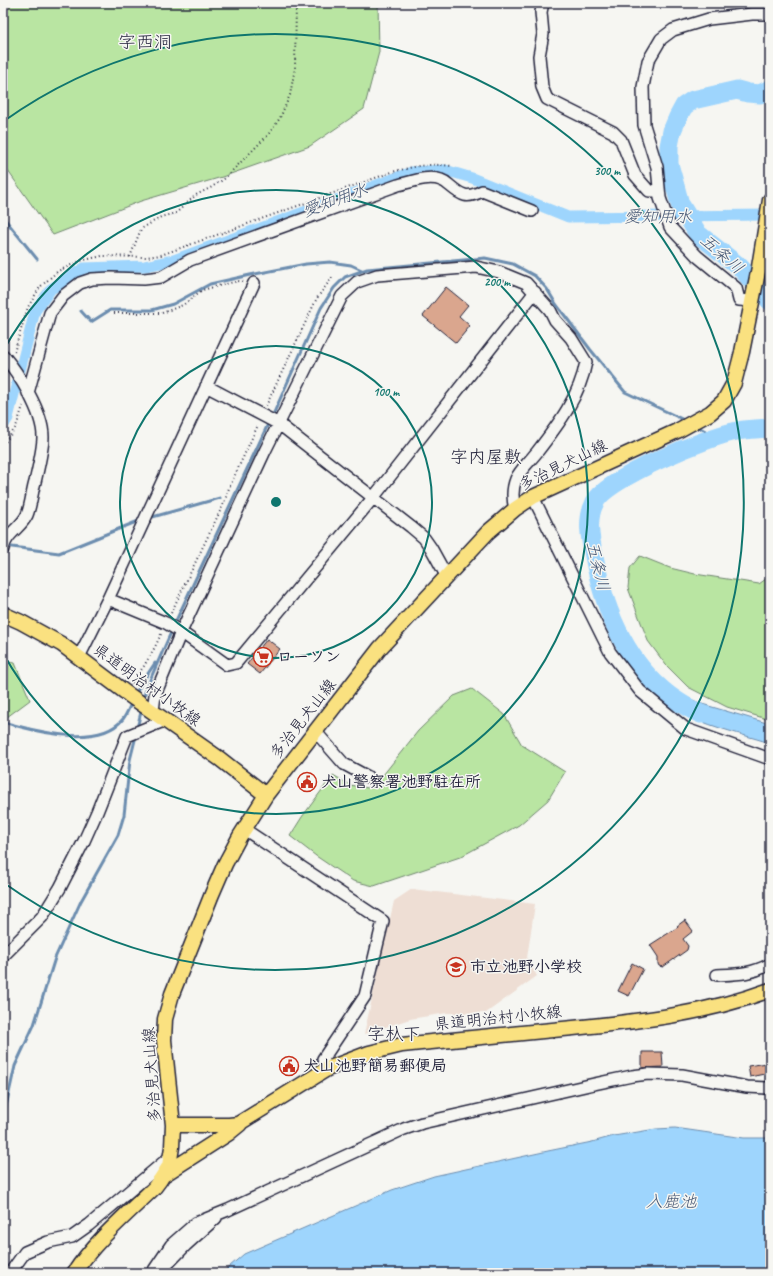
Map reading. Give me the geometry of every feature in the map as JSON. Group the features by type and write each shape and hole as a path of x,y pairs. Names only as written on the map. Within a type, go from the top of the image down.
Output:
{"main road":[{"name":"多治見犬山線","path":"74,1273 87,1255 154,1188 169,1166 173,1125 164,1040 165,1019 172,994 225,864 244,829 266,795 380,648 488,532 515,509 533,497 677,430 710,413 724,401 734,383 753,301 763,266 770,200"},
{"name":"県道明治村小牧線","path":"3,614 42,632 79,657 128,694 220,759 266,795"},
{"name":"県道明治村小牧線","path":"173,1125 228,1125 243,1122 296,1087 327,1069 369,1053 402,1046 651,1020 718,1006 770,990"},
{"path":"164,1174 229,1133 243,1122"}],"street":[{"path":"543,3 541,12 542,34 539,56 542,87 547,99 613,132 621,140 635,175 649,191 659,191"},
{"path":"753,301 739,300 736,288 697,256 670,227 660,198 657,167 644,125 643,87 648,61 661,39 673,30 709,19 752,14 770,14"},
{"path":"26,390 50,313 63,296 80,283 111,278 144,279 161,277 190,260 398,185 417,180 443,180 465,196 472,196 482,191 532,211"},
{"path":"151,710 155,695 180,632 278,423 342,296 357,282 376,275 476,267 499,272 526,282 571,338 586,362 583,377 567,410 555,428 516,477 512,493 515,509"},
{"path":"79,657 108,599 254,283"},
{"path":"108,599 166,624 227,665 236,663 372,498 535,292"},
{"path":"3,549 4,541 27,516 43,438 42,424 39,414 8,361"},
{"path":"206,386 278,423 424,538 447,577"},
{"path":"533,497 610,652 640,691 686,729 770,759"},
{"path":"3,956 42,917 60,888 98,812 127,736 166,720"},
{"path":"315,732 344,764 368,777"},
{"path":"244,829 383,921 364,996 323,1059 327,1069"},
{"path":"717,975 742,974 759,970 770,964"},
{"path":"152,1273 171,1245 196,1223 413,1126 578,1087 632,1076 665,1074 682,1075 747,1087 770,1087"},
{"path":"10,1273 25,1252 48,1242 72,1237 171,1156"},
{"path":"159,1273 213,1220 228,1210"}],"path":[{"path":"130,256 141,229 161,217 176,213 196,195 212,188 224,179 268,135 280,118 290,95 295,68 296,3"},
{"path":"8,361 14,351 28,307 40,287 58,271 80,261 102,256 146,257 161,255 392,172 421,165 436,164 452,166"},
{"path":"128,694 134,679 144,666 155,647 224,502 316,298 334,275"},
{"path":"114,313 162,313 183,305 202,290 238,281 254,283"},
{"path":"3,445 16,427 26,390"}],"shaded area":[{"name":"市立池野小学校","path":"412,889 535,904 527,958 537,976 486,1013 447,1013 410,1019 364,1034 394,901"}],"green space":[{"path":"3,3 378,3 379,52 364,109 310,146 222,177 141,201 53,235 3,164"},
{"path":"640,556 670,568 695,574 759,584 770,576 770,720 727,707 688,687 666,665 648,641 628,588 630,568"},
{"path":"3,661 15,663 30,700 3,720"},
{"path":"472,689 504,714 522,745 565,772 548,800 519,825 460,857 374,886 353,881 290,836 333,775 350,785 368,788 383,775 418,731 454,696"}],"water":[{"path":"684,696 702,704 770,724 770,743 710,725 675,709"},
{"name":"入鹿池","path":"675,1128 744,1138 770,1138 770,1273 222,1273 244,1254 392,1190 434,1176 614,1136 656,1129"}],"building":[{"path":"446,287 468,305 459,316 470,326 456,343 423,316"},
{"name":"ローソン","path":"267,639 280,649 260,674 247,664"},
{"path":"685,920 693,931 683,939 688,946 687,950 663,967 659,966 658,957 650,945 678,927 677,926"},
{"path":"632,963 643,969 629,996 618,991"},
{"path":"642,1052 662,1052 663,1067 642,1068"},
{"path":"767,1063 769,1073 750,1077 748,1066"}],"waterway":[{"name":"五条川","path":"770,89 760,94 737,90 693,100 684,106 678,117 672,131 669,146 669,164 680,204 698,234 740,267 770,301"},
{"name":"愛知用水","path":"3,426 8,418 35,311 51,289 84,268 145,266 174,260 412,172 445,170 472,178 568,217 770,215"},
{"path":"3,217 37,259"},
{"path":"272,417 321,308 334,288 345,277 367,269 485,258 513,264 535,276 547,289 556,304 590,349 625,392 684,420"},
{"path":"81,311 91,322 110,310 152,310 173,304 210,284 306,264 330,262 351,265 364,271"},
{"path":"174,625 269,422"},
{"path":"700,428 717,437"},
{"name":"五条川","path":"701,714 670,696 654,682 629,651 611,615 598,576 590,535 590,515 595,502 603,492 618,481 660,459 723,435 741,430 770,428"},
{"path":"149,518 220,498"},
{"path":"12,547 59,553 141,520"},
{"path":"143,701 146,689 172,630"},
{"path":"135,695 155,663"},
{"path":"3,722 48,733 83,736 112,728 123,719 132,702"},
{"path":"137,728 142,708"},
{"path":"3,1120 15,1066 34,1025 55,958 81,901 118,835 124,815 130,760 136,736"}],"place":[{"name":"ローソン","path":"263,657"},
{"name":"犬山警察署池野駐在所","path":"307,782"},
{"name":"市立池野小学校","path":"456,967"},
{"name":"犬山池野簡易郵便局","path":"289,1066"}],"district":[{"name":"字西洞","path":"145,42"},
{"name":"字内屋敷","path":"486,457"},
{"name":"字杁下","path":"394,1034"}]}
